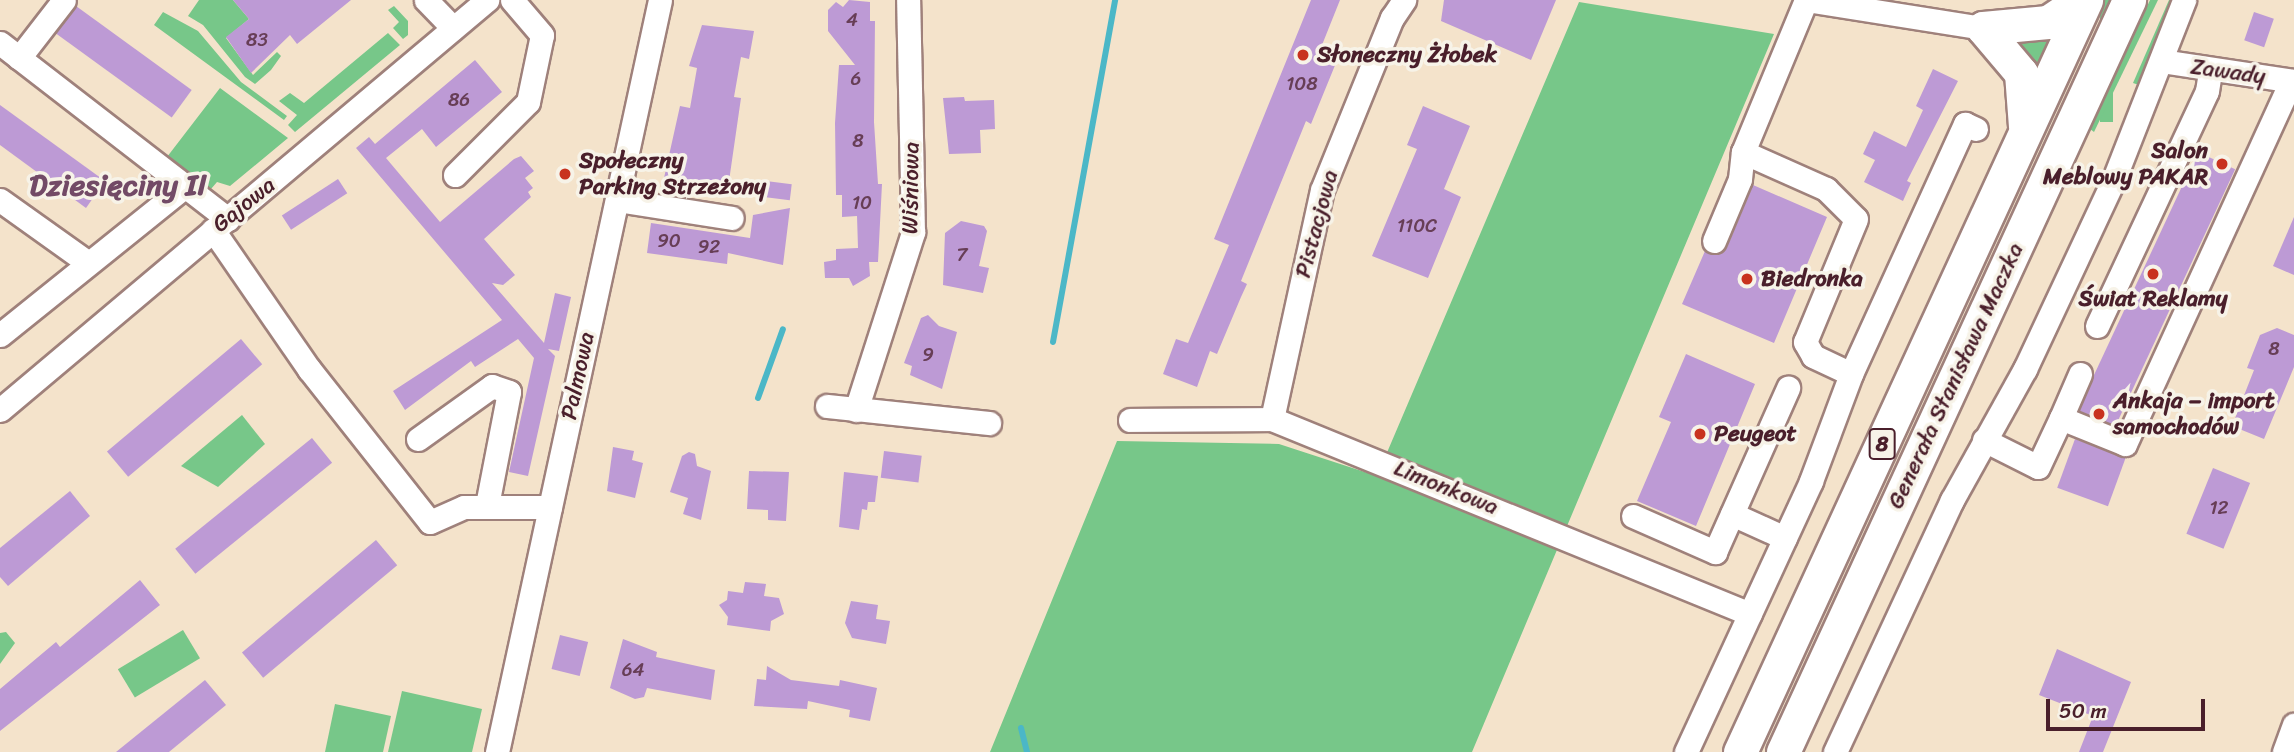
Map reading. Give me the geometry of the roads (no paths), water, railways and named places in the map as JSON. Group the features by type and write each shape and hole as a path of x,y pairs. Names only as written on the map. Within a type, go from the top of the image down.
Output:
{"highway":[{"path":"1983,28 2048,22 2081,0"},
{"name":"Generała Stanisława Maczka","path":"1740,752 2086,0"},
{"name":"Generała Stanisława Maczka","path":"1783,752 2129,0"},
{"path":"1983,28 2021,73 2025,136"}],"street":[{"path":"19,58 64,0"},
{"path":"426,0 453,28"},
{"name":"Gajowa","path":"0,410 487,0"},
{"path":"455,175 528,102 542,35 512,0"},
{"name":"Palmowa","path":"497,752 660,0"},
{"name":"Wiśniowa","path":"856,410 913,232 908,0"},
{"name":"Pistacjowa","path":"1272,419 1322,190 1392,18 1404,0"},
{"path":"1714,241 1741,178 1743,152 1806,0 1835,2 1983,28"},
{"path":"1835,752 1984,440 2025,369 2114,179 2184,0"},
{"path":"0,43 185,186 220,225 309,369 430,522 464,507 487,505 550,508"},
{"name":"Zawady","path":"2162,61 2210,71 2292,81"},
{"path":"2097,326 2207,91 2210,71"},
{"path":"2061,418 2125,444 2292,81"},
{"path":"1686,752 1785,538 1851,374 1965,124 1976,130"},
{"path":"1743,152 1826,189 1856,219 1805,342 1813,356 1851,374"},
{"path":"0,335 87,262 185,186"},
{"path":"0,200 87,262"},
{"path":"617,200 732,218"},
{"path":"1984,440 2038,467 2081,374"},
{"path":"418,439 492,386 509,391 487,505"},
{"path":"1633,516 1715,552 1788,388"},
{"path":"827,406 989,423"},
{"name":"Limonkowa","path":"1130,420 1272,419 1750,614"},
{"path":"1732,514 1785,538"},
{"path":"2284,752 2294,725"}],"waterway":[{"path":"1053,342 1115,0"},
{"path":"758,398 783,329"},
{"path":"1021,728 1027,752"}],"place":[{"name":"Słoneczny Żłobek","path":"1303,55"},
{"name":"Salon Meblowy PAKAR","path":"2222,164"},
{"name":"Społeczny Parking Strzeżony","path":"565,174"},
{"name":"Świat Reklamy","path":"2153,274"},
{"name":"Biedronka","path":"1747,279"},
{"name":"Ankaja – import samochodów","path":"2099,414"},
{"name":"Peugeot","path":"1700,434"}],"district":[{"name":"Dziesięciny II","path":"118,185"}]}
